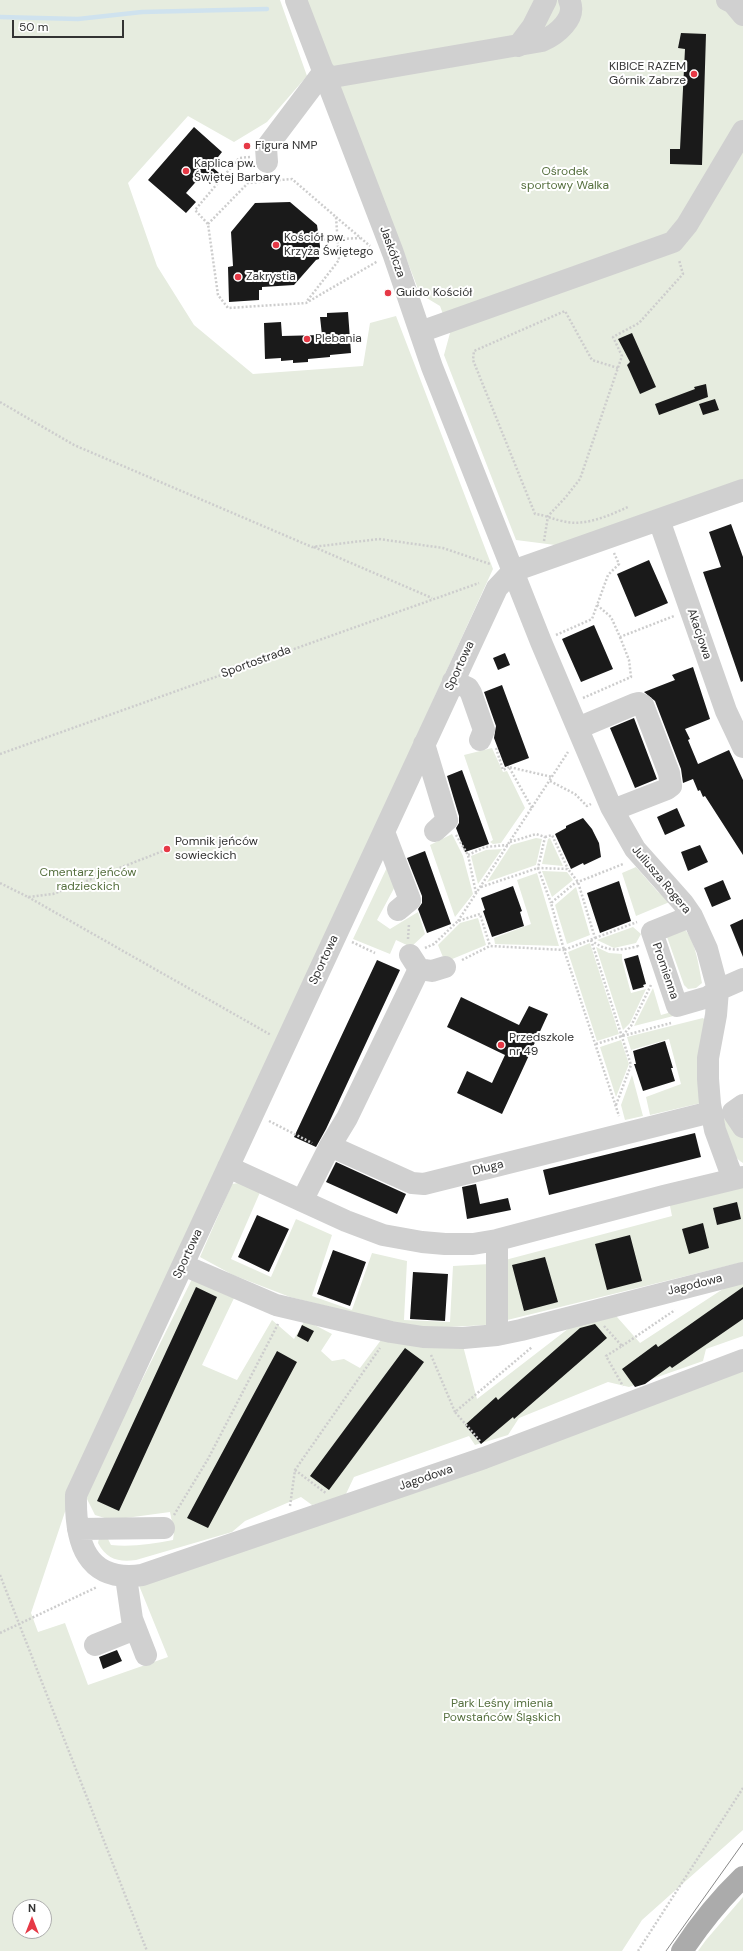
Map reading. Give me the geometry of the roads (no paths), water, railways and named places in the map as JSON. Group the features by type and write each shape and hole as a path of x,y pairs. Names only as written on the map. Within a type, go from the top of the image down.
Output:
{"main road":[{"path":"682,1951 713,1909 743,1876"}],"street":[{"name":"Jaskółcza","path":"296,0 393,253 420,332 513,571"},
{"path":"518,46 533,26 546,0"},
{"path":"266,159 266,148 325,75 518,46 542,41 552,37 562,27 568,18 571,10 569,0"},
{"path":"727,0 733,3 743,15"},
{"path":"420,332 673,242 687,225 743,131"},
{"name":"Sportowa","path":"116,1575 85,1553 78,1530 76,1495 453,681 498,588 513,571 743,490"},
{"name":"Akacjowa","path":"659,520 726,711 743,747"},
{"name":"Juliusza Rogera","path":"513,571 541,642 622,828 640,857 683,903 692,916 707,948 718,990 716,1015 708,1058 711,1112 715,1130 738,1178"},
{"path":"453,681 468,688 482,735"},
{"path":"579,731 634,704 638,703 643,705 669,773 671,786 667,789 610,803"},
{"path":"424,744 441,826"},
{"path":"384,832 404,905"},
{"name":"Promienna","path":"692,916 652,932 656,981 677,1006 708,997 718,990 743,978"},
{"path":"302,1201 328,1148 347,1118 415,962 432,971 445,968"},
{"path":"743,1105 733,1112 743,1127"},
{"name":"Długa","path":"328,1148 412,1183 424,1184 711,1112"},
{"path":"228,1167 364,1229 402,1239 445,1244 472,1244 497,1240 738,1178"},
{"path":"496,1335 497,1240"},
{"name":"Jagodowa","path":"183,1265 249,1294 286,1308 401,1334 463,1338 496,1335 743,1273"},
{"name":"Jagodowa","path":"116,1575 142,1575 338,1508 491,1455 743,1360"},
{"path":"78,1530 164,1528"},
{"path":"116,1575 128,1602 135,1629 146,1655"},
{"path":"95,1645 135,1629"}],"waterway":[{"path":"0,17 78,19 142,12 267,9"}],"tram line":[{"path":"666,1951 743,1843"}],"place":[{"name":"KIBICE RAZEM Górnik Zabrze","path":"694,74"},
{"name":"Figura NMP","path":"247,146"},
{"name":"Kaplica pw. Świętej Barbary","path":"186,171"},
{"name":"Kościół pw. Krzyża Świętego","path":"276,245"},
{"name":"Zakrystia","path":"238,277"},
{"name":"Guido Kościół","path":"388,293"},
{"name":"Plebania","path":"307,339"},
{"name":"Pomnik jeńców sowieckich","path":"167,849"},
{"name":"Przedszkole nr 49","path":"501,1045"}],"park label":[{"name":"Ośrodek sportowy Walka","path":"565,179"},
{"name":"Cmentarz jeńców radzieckich","path":"88,880"},
{"name":"Park Leśny imienia Powstańców Śląskich","path":"502,1711"}]}
